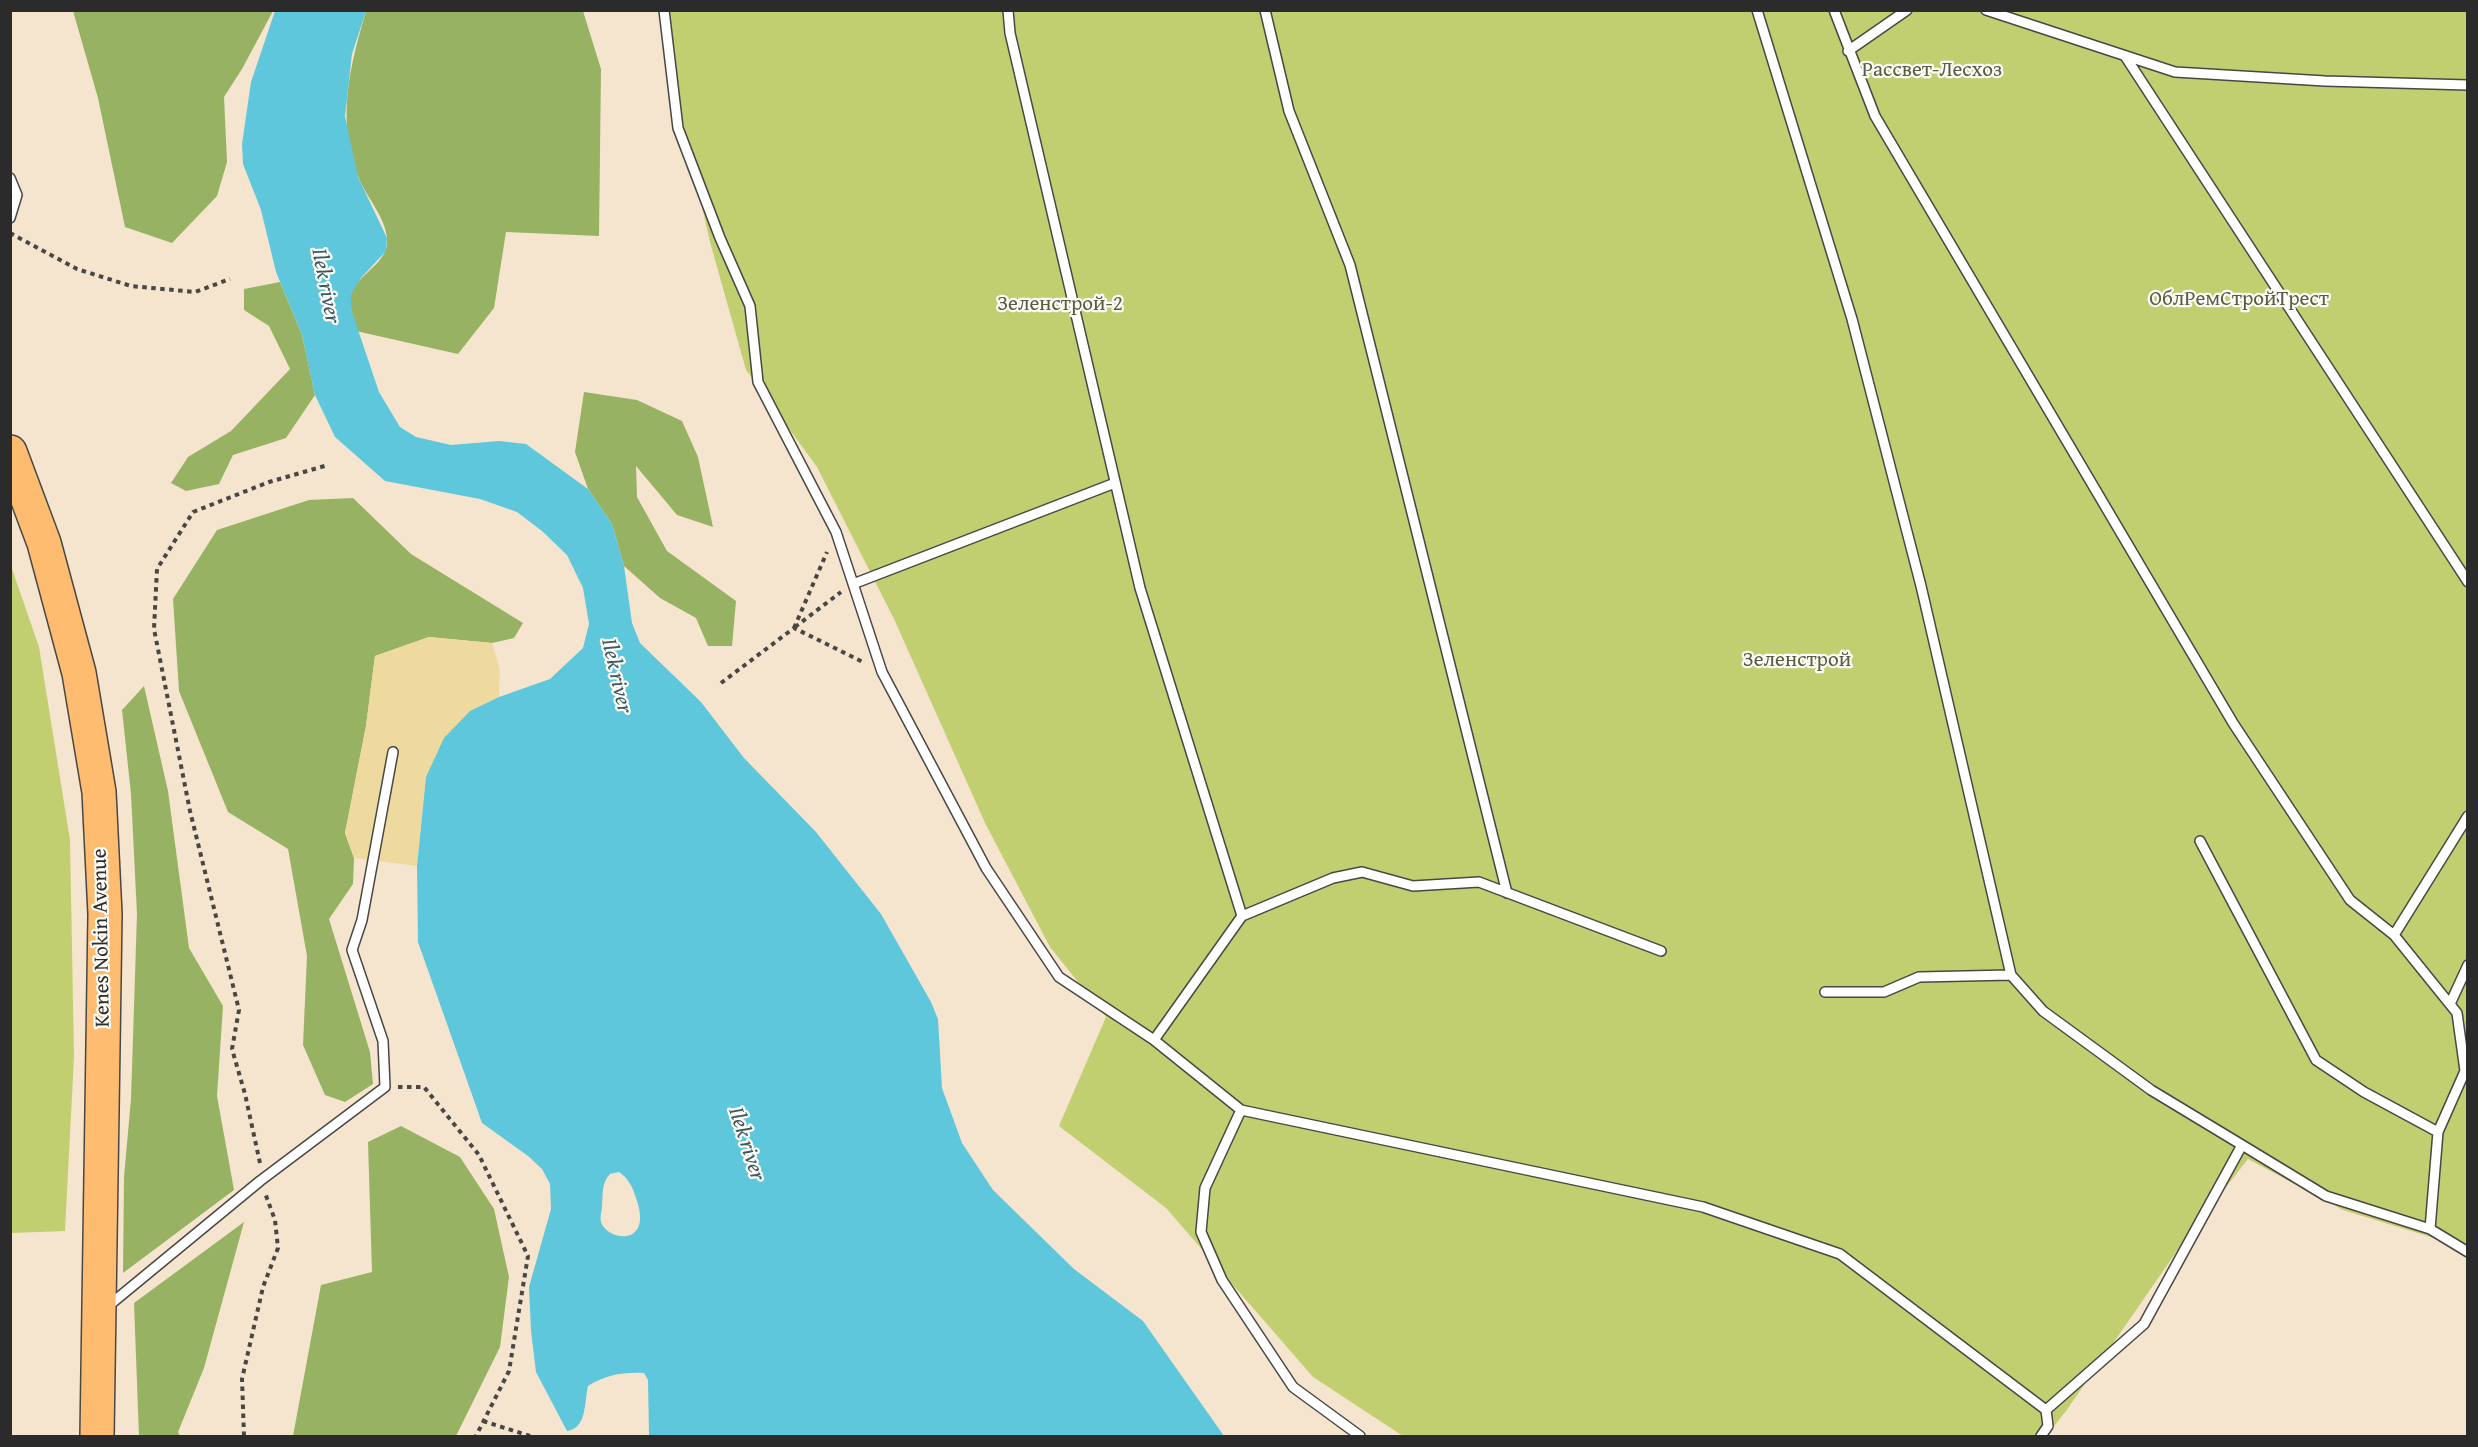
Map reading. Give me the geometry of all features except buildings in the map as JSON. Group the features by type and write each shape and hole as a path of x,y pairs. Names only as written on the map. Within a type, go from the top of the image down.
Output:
{"highway":[{"name":"Kenes Nokin Avenue","path":"10,452 44,543 79,673 99,792 105,914 96,1437"}],"lane":[{"path":"664,10 678,128 720,238 750,306 758,382 836,532 882,672 986,868 1059,977 1154,1040 1241,1110 1703,1207 1840,1254 2046,1410 2048,1426 2041,1437"},
{"path":"1008,10 1010,33 1140,588 1242,916"},
{"path":"1265,10 1289,111 1350,265 1507,893"},
{"path":"1757,10 1855,331 1921,586 2011,975 2043,1011 2151,1090 2326,1196 2430,1229 2468,1252"},
{"path":"1834,10 1875,116 2233,723 2350,900 2394,935 2457,1013 2466,1071 2438,1132 2430,1229"},
{"path":"1848,51 1907,10"},
{"path":"1986,10 2019,16 2125,56 2175,72 2325,81 2468,85"},
{"path":"2125,56 2468,582"},
{"path":"10,178 18,195 10,218"},
{"path":"853,584 1115,483"},
{"path":"97,1315 260,1181 385,1087 383,1041 352,950 362,920 393,752"},
{"path":"2394,935 2468,816"},
{"path":"2200,841 2316,1060 2364,1092 2438,1132"},
{"path":"1154,1040 1242,916 1333,878 1362,872 1413,886 1479,882 1661,951"},
{"path":"2450,1004 2468,965"},
{"path":"1825,992 1884,992 1919,977 2011,975"},
{"path":"1241,1110 1205,1188 1201,1232 1222,1280 1293,1386 1360,1437"},
{"path":"2046,1410 2144,1324 2242,1145"}],"path":[{"path":"10,233 77,269 131,286 195,292 230,279"},
{"path":"244,1437 242,1379 263,1287 278,1248 276,1220 260,1181 260,1158 232,1048 240,1010 190,811 154,628 157,569 193,512 269,482 328,465"},
{"path":"794,628 836,532"},
{"path":"721,683 853,584"},
{"path":"794,628 882,672"},
{"path":"385,1087 424,1087 479,1155 528,1256 509,1371 476,1437"},
{"path":"483,1421 530,1437"}],"green space":[{"path":"73,11 273,11 224,97 227,162 217,196 172,243 125,227 98,98"},
{"path":"366,11 583,11 601,69 599,236 506,232 494,308 458,354 356,331 351,308 351,294 360,280 379,261 387,247 386,230 361,184 351,155 348,134 347,113 351,72"},
{"path":"658,11 2467,11 2467,1256 2450,1243 2343,1210 2248,1159 2186,1238 2066,1411 2046,1436 1403,1436 1313,1377 1166,1208 1059,1126 1106,1017 1050,947 986,825 894,619 817,467 746,370 710,242"},
{"path":"280,282 302,335 315,395 286,438 233,455 219,484 186,491 171,483 188,457 231,431 290,369 269,326 244,310 244,289"},
{"path":"584,392 637,400 682,421 698,457 713,527 677,515 636,466 637,497 667,551 736,601 732,646 708,646 696,618 660,598 624,566 612,524 588,489 575,452"},
{"path":"353,498 411,554 523,623 514,638 492,643 429,637 375,656 366,726 345,833 354,858 353,884 329,919 370,1052 373,1084 345,1102 325,1095 303,1045 307,956 288,849 228,812 179,691 173,599 217,530 309,500"},
{"path":"10,563 39,647 70,840 74,1057 65,1231 11,1233"},
{"path":"144,686 168,791 189,948 223,1006 217,1096 234,1190 123,1273 124,1177 131,1099 137,914 131,794 122,710"},
{"path":"401,1126 460,1157 494,1209 509,1277 500,1347 456,1436 293,1436 321,1285 372,1272 368,1142"},
{"path":"244,1222 204,1368 178,1432 180,1436 139,1436 134,1303"}],"sand":[{"path":"429,637 492,643 500,670 499,697 470,711 426,777 417,866 354,858 345,833 366,726 375,656"}],"water":[{"name":"Ilek river","path":"275,11 366,11 352,54 345,116 358,177 387,238 386,251 361,278 351,294 351,309 379,392 400,427 416,437 451,445 499,441 526,444 588,489 612,524 624,566 632,623 640,643 701,702 744,758 816,832 881,914 931,1002 938,1019 942,1088 962,1143 993,1190 1074,1269 1143,1321 1224,1436 649,1436 648,1380 644,1373 608,1377 588,1386 584,1414 578,1425 567,1431 536,1372 531,1331 529,1287 551,1209 550,1184 542,1169 528,1156 482,1123 418,942 417,866 426,777 444,738 470,711 499,697 550,679 583,648 589,624 583,588 567,555 542,531 517,512 480,499 385,481 335,437 315,395 302,335 276,272 261,210 243,164 242,144 251,82","holes":["619,1172 628,1180 640,1214 639,1226 634,1233 628,1236 612,1233 601,1222 605,1181 610,1174"]}],"park label":[{"name":"Рассвет-Лесхоз","path":"1932,71"},
{"name":"ОблРемСтройТрест","path":"2239,300"},
{"name":"Зеленстрой-2","path":"1060,305"},
{"name":"Зеленстрой","path":"1797,661"}]}
